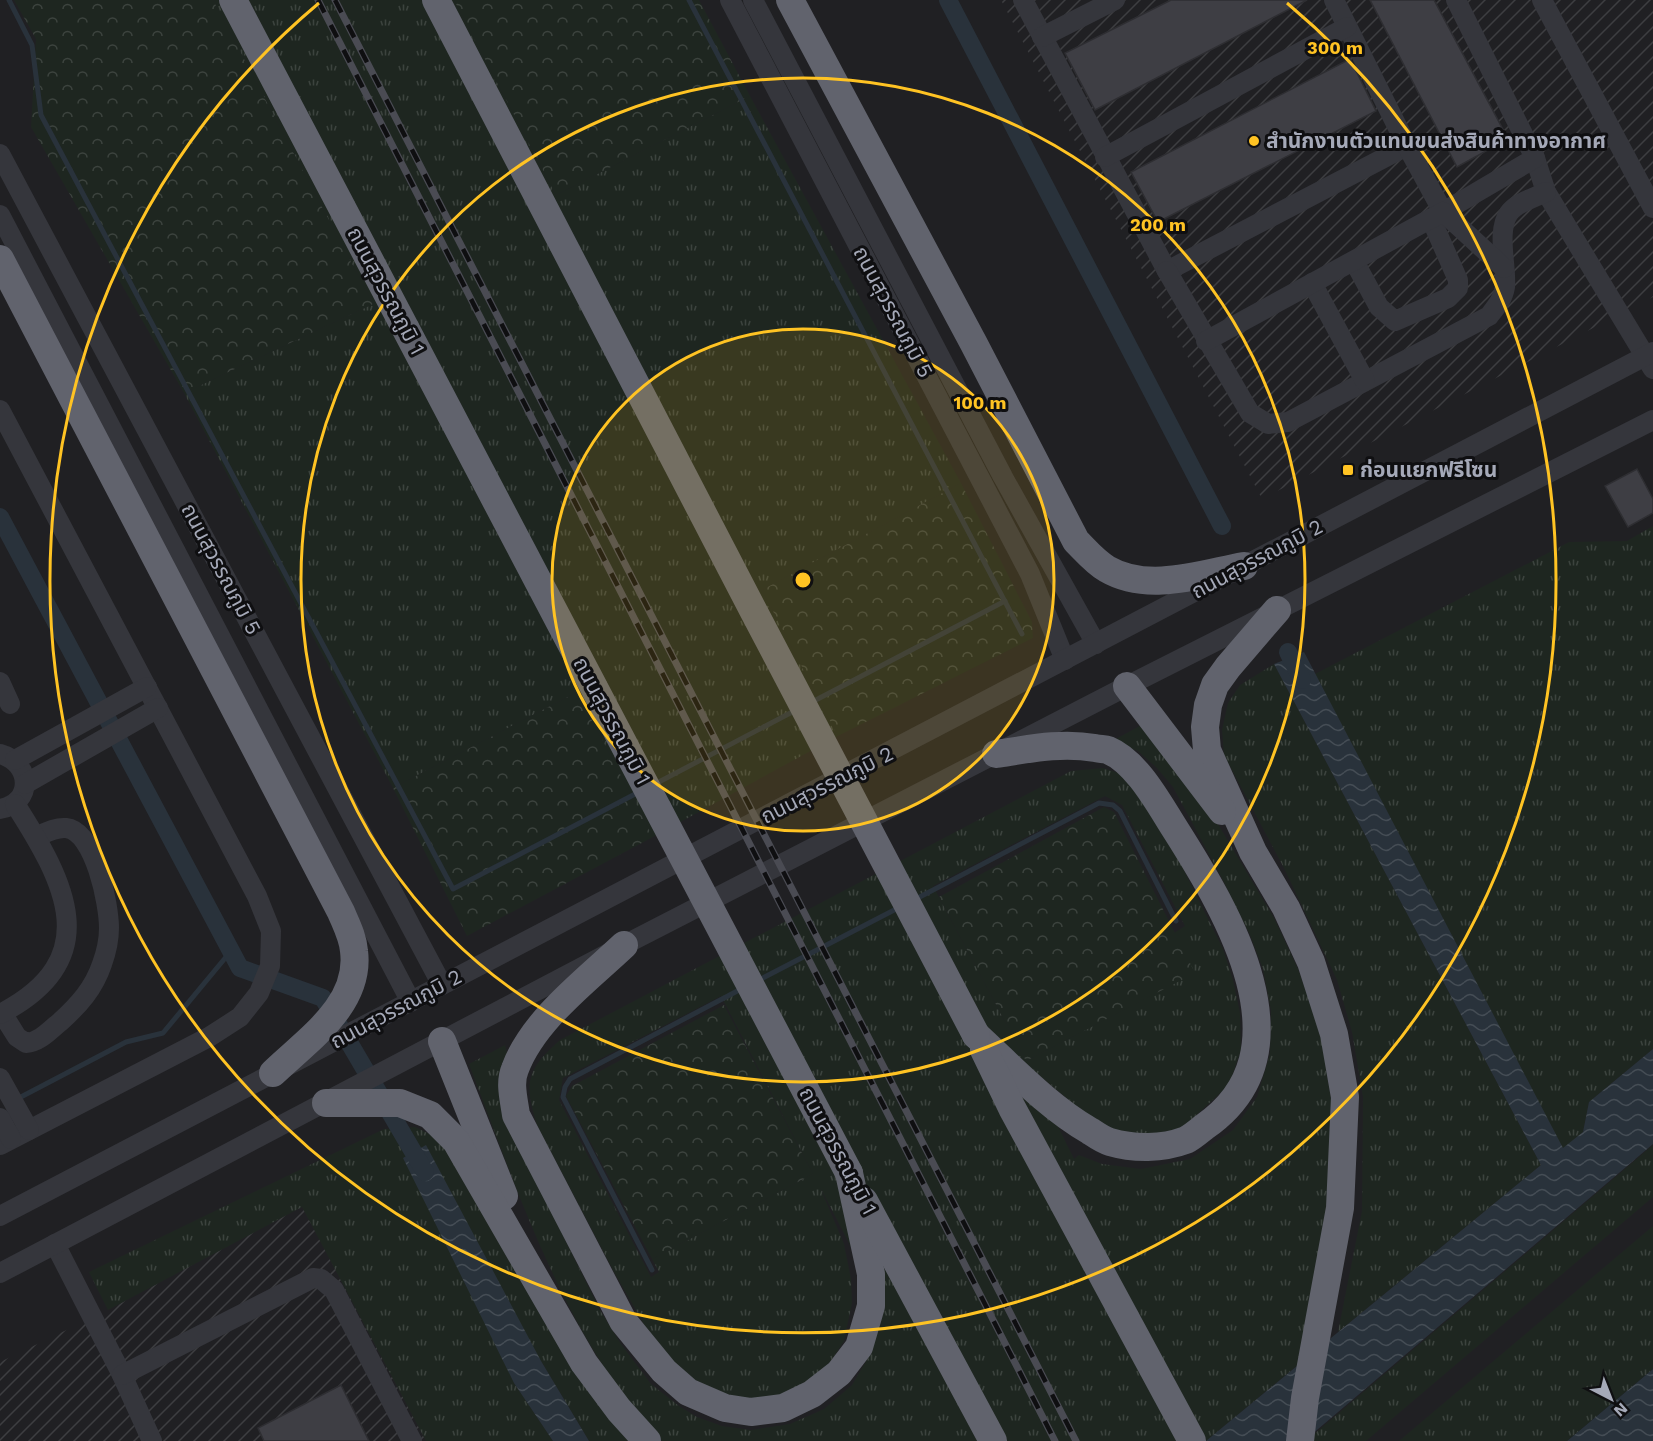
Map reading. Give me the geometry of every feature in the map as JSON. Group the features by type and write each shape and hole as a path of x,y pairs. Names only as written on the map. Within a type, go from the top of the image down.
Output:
{"highway":[{"name":"ถนนสุวรรณภูมิ 1","path":"233,0 849,1173 993,1441"},
{"path":"436,0 1012,1108 1192,1441"},
{"path":"790,0 974,344 1076,541 1089,556 1108,570 1132,579 1158,581 1185,578 1244,566"},
{"path":"0,259 350,933 354,950 354,976 345,999 334,1014 273,1073"},
{"path":"1277,610 1228,667 1215,686 1208,705 1205,727 1207,750 1253,852 1286,908 1311,962 1334,1034 1345,1097 1340,1208 1305,1398 1300,1441"},
{"path":"1127,686 1253,852"},
{"path":"976,1035 1032,1088 1065,1115 1108,1142 1145,1148 1186,1140 1219,1118 1240,1089 1256,1053 1257,1012 1249,976 1238,943 1215,892 1145,782 1108,750 1057,745 996,754"},
{"path":"624,945 552,1013 528,1043 514,1070 512,1084 516,1114 613,1303 633,1335 664,1371 688,1392 725,1408 751,1412 783,1408 812,1394 839,1373 860,1347 871,1306 871,1274 849,1173"},
{"path":"442,1041 544,1296"},
{"path":"326,1103 400,1103 430,1115 456,1142 584,1363 619,1410 647,1441"}],"street":[{"name":"ถนนสุวรรณภูมิ 5","path":"730,0 1030,574 1065,660"},
{"name":"ถนนสุวรรณภูมิ 5","path":"753,0 997,466 1096,644"},
{"path":"1023,0 1206,340 1250,413 1268,424 1288,422 1489,316 1499,304 1504,288 1503,229 1509,214 1519,204 1546,192"},
{"path":"1042,37 1115,0"},
{"path":"1334,0 1407,146 1437,216 1458,280 1458,288 1448,298 1395,321 1379,307 1354,261"},
{"path":"1456,0 1535,158 1546,192 1651,359"},
{"path":"1542,0 1653,208"},
{"path":"1106,157 1347,27"},
{"path":"1167,271 1407,146"},
{"name":"ถนนสุวรรณภูมิ 5","path":"0,154 442,985"},
{"path":"1206,340 1437,216 1535,158"},
{"name":"ถนนสุวรรณภูมิ 5","path":"0,215 411,1002"},
{"path":"1437,216 1504,268"},
{"path":"1312,283 1365,381"},
{"name":"ถนนสุวรรณภูมิ 2","path":"0,1216 1244,566 1651,359"},
{"path":"0,410 257,896 271,931 270,966 260,993 240,1017 209,1037 14,1138 2,1082"},
{"path":"0,1273 624,945 1127,686 1653,420"},
{"path":"0,682 10,704"},
{"path":"7,757 82,723 147,687"},
{"path":"25,784 158,708"},
{"path":"7,757 21,767 25,784 23,791 7,806 36,837 62,894 68,925 64,953 52,976 13,1007 1,1013 17,1037 26,1043 40,1038 78,1006 92,987 102,963 109,930 107,904 99,870 79,835 74,830 65,827 36,837"},
{"path":"55,1244 122,1375 152,1441"},
{"path":"122,1375 313,1278 321,1279 334,1290 412,1441"}],"shaded area":[{"path":"0,0 1653,0 1653,1317 1506,1441 0,1441"},
{"path":"1001,0 1653,0 1653,297 1262,499"},
{"path":"302,1206 426,1441 0,1441 0,1362 108,1310"}],"green space":[{"path":"14,0 213,0 373,304 184,393 31,127 36,39"},
{"path":"213,0 454,0 556,195 750,96 961,483 762,590 838,736 653,837 577,692 393,788 184,393 373,304"},
{"path":"454,0 699,0 750,96 556,195"},
{"path":"961,483 1032,622 1033,638 838,736 762,590"},
{"path":"1653,526 1653,1049 1589,1102 1583,1132 1563,1149 1315,674 1569,542 1627,541"},
{"path":"1274,664 1541,1165 1338,1332 1362,1211 1363,1097 1352,1032 1337,980 1284,868 1224,755 1222,730 1228,703 1240,685"},
{"path":"577,692 653,837 467,936 393,788"},
{"path":"1149,721 1209,809 1274,918 1298,969 1321,1034 1331,1099 1331,1207 1299,1364 1206,1441 662,1441 628,1401 598,1358 572,1312 526,1213 469,1064 505,1045 507,1053 505,1119 600,1310 621,1344 651,1384 697,1417 722,1426 751,1430 790,1424 824,1409 852,1385 871,1353 882,1307 820,1187 844,1244 851,1279 852,1303 844,1341 829,1364 804,1385 779,1397 750,1399 728,1396 695,1380 673,1361 645,1326 537,1125 530,1098 534,1069 560,1040 1071,771 1103,768 1125,775 1145,792 1223,949 1240,1013 1241,1050 1229,1085 1180,1130 1143,1139 1110,1134 1029,1067 1074,1159 1079,1155 1102,1164 1141,1169 1190,1159 1233,1130 1257,1097 1270,1054 1271,1010 1263,969 1250,935 1173,787 1138,751 1112,741","holes":["1105,796 1122,805 1185,926 1174,933 1194,973 1026,1061 933,886","721,996 813,1174 652,1259 659,1272 651,1277 559,1100 563,1078"]},
{"path":"1104,807 1114,812 1195,973 1026,1061 939,897"},
{"path":"724,1005 813,1174 652,1259 566,1096 572,1086"},
{"path":"415,1127 448,1143 628,1441 589,1441 541,1361 514,1383 553,1441 426,1441 302,1207 108,1310 89,1272 384,1129"},
{"path":"1653,1145 1653,1197 1366,1441 1306,1441"},
{"path":"1653,1226 1653,1369 1567,1441 1399,1441"}],"water":[{"path":"1304,652 1563,1148 1583,1132 1589,1102 1653,1049 1653,1144 1304,1441 1206,1441 1541,1165 1274,664"},
{"path":"426,1145 541,1361 589,1441 553,1441 514,1383 403,1158"},
{"path":"1653,1369 1653,1441 1567,1441"}],"building":[{"path":"1171,0 1307,0 1095,110 1065,53"},
{"path":"1370,0 1434,0 1508,139 1457,167"},
{"name":"สำนักงานตัวแทนขนส่งสินค้าทางอากาศ","path":"1350,59 1376,111 1158,222 1131,172"},
{"path":"1637,469 1653,499 1653,513 1628,527 1605,486"},
{"path":"341,1385 369,1441 264,1441 258,1428"}],"waterway":[{"path":"9,0 32,45 41,115 453,889 639,792"},
{"path":"689,0 1022,634"},
{"path":"948,0 1222,526"},
{"path":"0,517 240,968 323,998 425,1172"},
{"path":"812,702 1005,601"},
{"path":"1288,652 1302,680"},
{"path":"655,784 796,710"},
{"path":"914,900 1099,803 1113,805 1120,811 1176,921"},
{"path":"757,981 900,907"},
{"path":"17,1099 126,1042 163,1033 231,951"},
{"path":"652,1270 563,1097 565,1087 570,1079 743,988"}],"railway":[{"path":"318,0 1055,1441"},
{"path":"335,0 1076,1441"}],"place":[{"name":"สำนักงานตัวแทนขนส่งสินค้าทางอากาศ","path":"1254,141"},
{"name":"ก่อนแยกฟรีโซน","path":"1348,470"}]}
